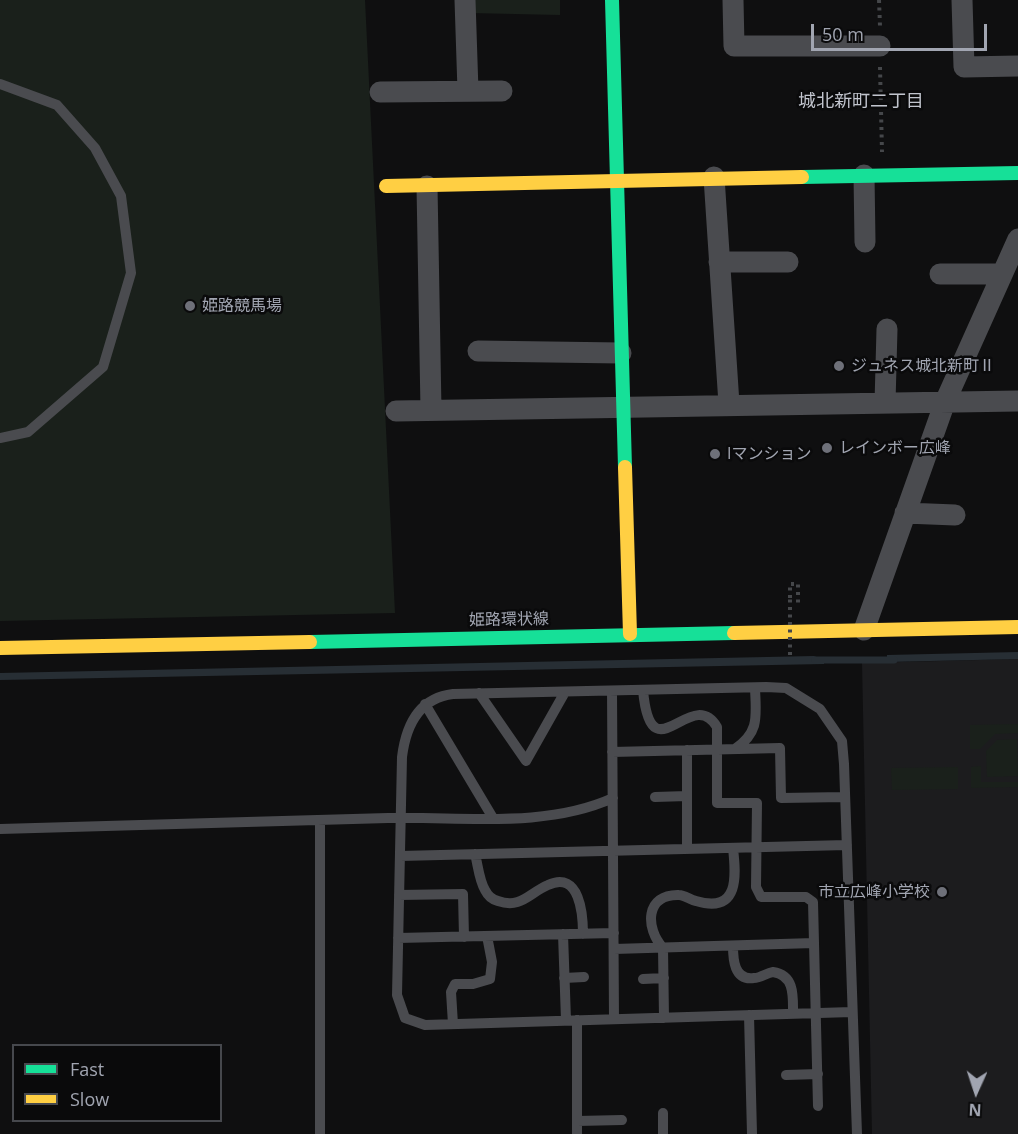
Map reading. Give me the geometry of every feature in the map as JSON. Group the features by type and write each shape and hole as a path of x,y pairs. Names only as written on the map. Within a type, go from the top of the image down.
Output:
{"street":[{"path":"465,0 468,92"},
{"path":"612,0 630,634"},
{"path":"734,0 734,46 880,46"},
{"path":"962,0 964,67 1018,66"},
{"path":"380,92 502,91"},
{"path":"386,186 714,177 1018,173"},
{"path":"865,242 873,175"},
{"path":"714,177 729,404"},
{"path":"427,186 431,410"},
{"path":"864,630 945,402 1016,246"},
{"path":"719,262 788,262"},
{"path":"940,274 1002,274"},
{"path":"885,403 886,329"},
{"path":"478,351 621,353"},
{"path":"396,411 1018,401"},
{"path":"905,513 955,515"},
{"name":"姫路環状線","path":"0,648 1018,627"}],"lane":[{"path":"0,84 57,105 95,148 121,196 131,273 103,367 28,432 0,438"},
{"path":"735,749 750,739 754,729 755,688"},
{"path":"852,1012 425,1025 405,1018 398,1002 401,818 404,736 413,717 425,704 446,695 478,693 786,688 820,709 842,741 847,845 856,1134"},
{"path":"644,690 645,711 650,721 658,728 668,729 678,726 691,715 703,713 712,718 717,727 717,803 757,803 757,892 761,897 810,899 813,902 818,1106"},
{"path":"612,691 614,1019"},
{"path":"478,693 526,761 565,692"},
{"path":"425,704 493,818"},
{"path":"612,752 780,748 780,798 845,797"},
{"path":"687,750 687,849"},
{"path":"655,797 687,796"},
{"path":"0,829 401,818 536,817 588,809 613,798"},
{"path":"320,820 320,1134"},
{"path":"400,856 847,845"},
{"path":"664,1018 663,948 652,936 650,921 652,908 660,900 681,895 696,902 711,903 722,900 732,892 736,882 733,848"},
{"path":"475,854 484,890 492,899 507,904 517,904 551,883 563,883 580,898 583,934"},
{"path":"399,895 463,894 464,937"},
{"path":"398,938 614,933"},
{"path":"563,934 564,978 571,1020 577,1134"},
{"path":"453,1024 451,992 455,984 473,984 489,979 492,962 487,936"},
{"path":"614,949 814,943"},
{"path":"733,946 734,966 743,976 757,978 773,972 785,977 792,986 793,1014"},
{"path":"564,978 584,977"},
{"path":"643,979 664,978"},
{"path":"749,1015 752,1134"},
{"path":"786,1075 818,1074"},
{"path":"663,1113 663,1134"},
{"path":"577,1120 622,1120"}],"path":[{"path":"873,175 880,46 879,0"},
{"path":"790,655 790,584 798,584 798,609"}],"shaded area":[{"name":"姫路競馬場","path":"0,0 365,0 395,613 0,621"},
{"path":"469,0 560,0 560,15 469,13"},
{"path":"1018,652 1018,659 887,662 887,655"},
{"path":"814,656 824,660 824,664 0,680 0,673"},
{"name":"市立広峰小学校","path":"1018,659 1018,1134 872,1134 862,663"},
{"path":"1018,724 1018,733 995,734 980,749 970,749 970,725"},
{"path":"1017,739 1018,776 987,777 986,751 997,740"},
{"path":"981,766 981,782 1018,782 1018,787 971,788 971,767"},
{"path":"958,767 958,789 892,790 891,768"}],"waterway":[{"path":"815,660 894,660"}],"traffic: fast":[{"path":"612,0 625,467"},
{"path":"802,177 1018,173"},
{"path":"310,642 734,633"}],"traffic: slow":[{"path":"386,186 802,177"},
{"path":"625,467 630,634"},
{"path":"734,633 1018,627"},
{"path":"0,648 310,642"}],"place":[{"name":"姫路競馬場","path":"190,306"},
{"name":"ジュネス城北新町Ⅱ","path":"839,366"},
{"name":"レインボー広峰","path":"827,448"},
{"name":"Iマンション","path":"715,454"},
{"name":"市立広峰小学校","path":"942,892"}],"district":[{"name":"城北新町二丁目","path":"861,102"}]}
